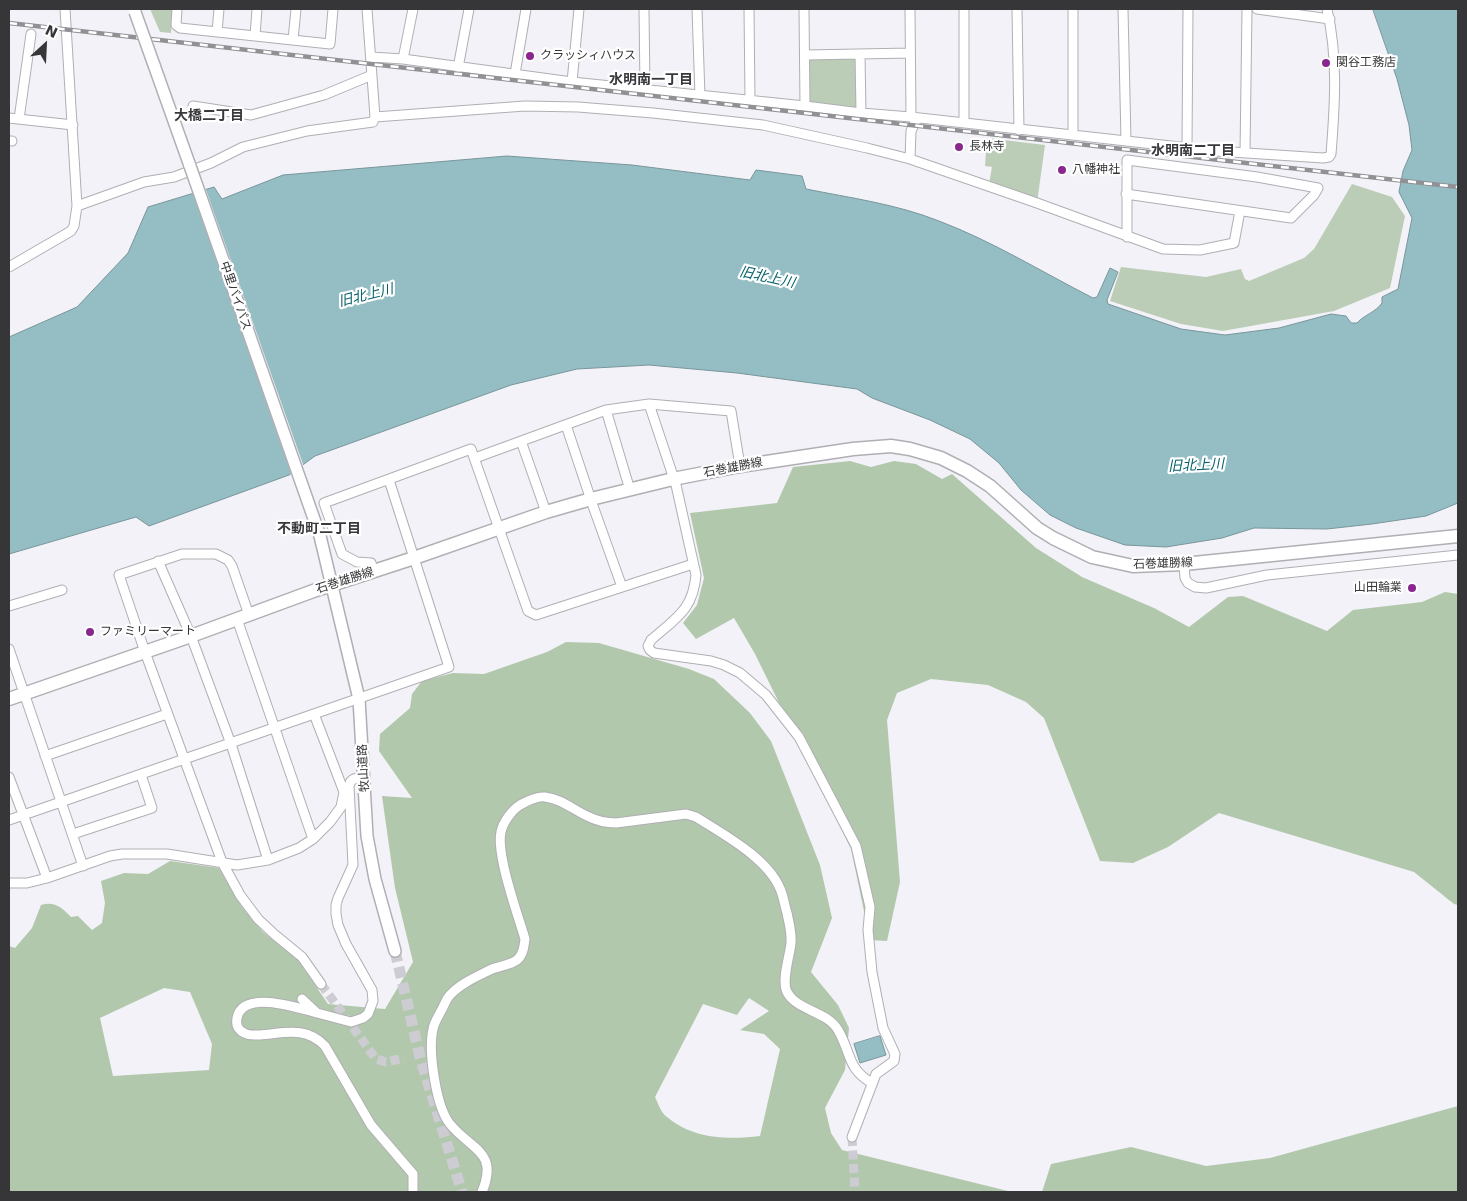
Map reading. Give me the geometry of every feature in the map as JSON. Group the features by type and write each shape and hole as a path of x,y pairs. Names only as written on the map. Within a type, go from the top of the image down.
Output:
{"main road":[{"name":"石巻雄勝線","path":"9,699 191,636 332,584 414,558 546,512 673,479 740,466 853,449 891,446 910,448 941,458 967,471 990,486 1037,528 1053,538 1092,557 1133,566 1184,564 1458,536"}],"street":[{"path":"9,267 71,231 74,226 77,206 65,9"},
{"path":"178,9 176,24 180,28 330,44 333,9"},
{"path":"217,32 219,9"},
{"path":"255,36 257,9"},
{"path":"293,40 296,9"},
{"path":"77,206 144,182 174,177 211,164 243,147 307,132 373,122 367,9"},
{"path":"403,58 413,9"},
{"path":"458,68 469,9"},
{"path":"515,74 526,9"},
{"path":"572,82 579,9"},
{"path":"644,9 645,90"},
{"path":"697,9 700,96"},
{"path":"749,9 750,100"},
{"path":"804,9 805,106"},
{"path":"910,9 910,53 914,117 911,131 910,160"},
{"path":"964,9 964,123"},
{"path":"1017,9 1019,130"},
{"path":"1073,9 1073,135"},
{"path":"1123,9 1126,141"},
{"path":"1188,9 1188,147"},
{"path":"1245,153 1247,9"},
{"path":"1257,9 1330,20"},
{"path":"371,57 403,58 458,68 572,82 860,113 914,117 1216,151 1329,157 1331,154 1336,88 1335,60 1327,9"},
{"name":"中里バイパス","path":"135,10 320,536 332,584"},
{"path":"19,119 31,34"},
{"path":"805,55 910,53"},
{"path":"860,54 860,113"},
{"path":"193,106 251,115 324,96 372,75"},
{"path":"374,117 525,106 616,110 763,125 867,148 910,160 1038,203 1163,249 1200,250 1234,243 1240,211"},
{"path":"9,118 73,125"},
{"path":"1126,194 1291,218 1314,195 1318,188 1257,177 1127,160 1126,194 1127,237"},
{"path":"648,404 676,484 696,575 695,589 689,604 683,612 651,640 648,646 654,653 711,661 724,665 740,673 766,696 799,737 856,846 870,907 868,930 872,972 883,1028 895,1054 894,1061 876,1074 852,1136"},
{"path":"475,458 606,410 648,404 730,410 740,466"},
{"path":"606,410 630,490"},
{"path":"566,425 590,500 622,587"},
{"path":"521,441 546,512"},
{"path":"374,571 371,563 357,562 342,554 324,503 471,449 528,612 531,614 536,615 693,564"},
{"path":"9,820 449,667 389,480"},
{"path":"249,615 232,566 228,560 216,554 182,554 119,575 167,714 222,862 240,895 258,919 302,957 321,984"},
{"path":"1184,564 1185,578 1188,583 1195,587 1210,588 1267,575 1458,554"},
{"path":"158,562 191,636 231,744 268,860"},
{"name":"牧山道路","path":"332,584 360,699 367,836 375,879 395,951"},
{"path":"9,606 62,590"},
{"path":"236,619 313,839"},
{"path":"9,649 83,866"},
{"path":"45,756 167,714"},
{"path":"9,883 27,883 47,878 110,856 122,854 167,854 237,865 268,860 299,848 326,827 341,807 344,792 314,714"},
{"path":"73,834 152,808 141,775"},
{"path":"9,777 22,816 47,878"},
{"path":"365,778 353,779 349,786 353,865 338,898 336,914 338,925 346,944 372,990 373,1001 368,1014 364,1018 351,1022 285,1004 252,1003 245,1005 241,1009 237,1025 239,1030 249,1035 298,1032 308,1033 318,1039 325,1046 371,1126 413,1174 413,1192"},
{"path":"482,1192 486,1180 485,1158 480,1150 450,1124 441,1107 433,1066 433,1026 449,995 467,981 493,969 515,962 521,956 525,939 500,853 501,832 507,819 516,808 527,801 543,797 558,800 588,816 607,823 686,814 696,817 747,849 763,865 782,892 791,935 785,982 786,991 797,1002 829,1020 838,1029 855,1069 861,1076 872,1083"},
{"path":"302,999 317,1013"}],"green space":[{"path":"150,9 173,9 171,33 160,32"},
{"path":"809,56 857,57 858,108 809,104"},
{"path":"987,138 1045,145 1037,203 989,184 992,167 985,166"},
{"path":"1352,184 1392,197 1405,216 1390,288 1334,311 1223,331 1181,324 1110,301 1121,267 1206,277 1241,269 1245,279 1249,281 1304,258 1314,249"},
{"path":"850,461 871,467 894,461 916,464 942,479 952,474 1036,548 1082,577 1154,608 1189,627 1228,597 1243,596 1327,631 1353,610 1422,602 1445,592 1458,594 1458,905 1454,904 1414,872 1219,813 1168,847 1133,863 1100,861 1044,718 1026,702 988,685 931,679 897,693 887,720 900,882 887,941 870,940 851,849 755,654 734,618 696,639 683,623 697,605 704,578 690,513 777,503 793,467"},
{"path":"566,642 599,643 689,669 714,679 750,713 771,741 820,865 832,918 811,972 838,1005 849,1028 845,1070 825,1108 831,1133 842,1150 1012,1192 9,1192 9,946 15,948 32,928 41,905 50,904 58,906 71,917 78,916 92,930 102,923 105,903 101,881 124,873 148,874 170,861 219,868 242,907 263,932 297,958 328,1004 385,1009 413,962 395,888 382,796 412,798 379,751 380,734 410,708 412,694 422,681 453,673 484,674 547,652","holes":["164,988 190,992 212,1044 209,1070 113,1076 100,1018","749,998 769,1011 740,1030 764,1034 780,1049 760,1136 723,1138 688,1130 667,1117 655,1097 703,1004 737,1015"]},
{"path":"1458,1106 1458,1192 1042,1192 1051,1164 1131,1147 1206,1166 1270,1158"}],"water":[{"name":"旧北上川","path":"1373,9 1458,9 1458,503 1426,516 1327,529 1254,528 1222,538 1166,547 1125,545 1076,528 1050,515 1021,490 999,463 970,439 930,420 872,398 857,389 737,373 649,365 577,369 511,385 315,456 289,475 149,526 136,517 9,554 9,337 77,307 128,253 148,207 214,187 222,199 283,175 507,156 632,165 750,180 756,170 802,176 806,189 906,210 959,229 998,247 1093,298 1097,297 1110,268 1118,272 1107,300 1108,304 1181,329 1225,335 1279,328 1331,314 1346,316 1351,323 1357,323 1382,303 1382,297 1398,289 1412,218 1399,192 1403,171 1412,150 1409,125 1397,79"},
{"path":"880,1036 886,1055 860,1063 854,1044"}],"pier":[{"path":"205,187 304,467 292,476 192,191"}],"tunnel":[{"path":"395,951 420,1057 462,1192"},
{"path":"321,984 376,1059 386,1062 404,1058"},
{"path":"852,1137 855,1192"}],"railway":[{"path":"9,23 1458,187"}],"place":[{"name":"クラッシィハウス","path":"530,56"},
{"name":"関谷工務店","path":"1326,63"},
{"name":"長林寺","path":"959,147"},
{"name":"八幡神社","path":"1062,170"},
{"name":"山田輪業","path":"1412,588"},
{"name":"ファミリーマート","path":"90,632"}],"district":[{"name":"水明南一丁目","path":"651,80"},
{"name":"大橋二丁目","path":"209,116"},
{"name":"水明南二丁目","path":"1193,151"},
{"name":"不動町二丁目","path":"319,529"}]}
